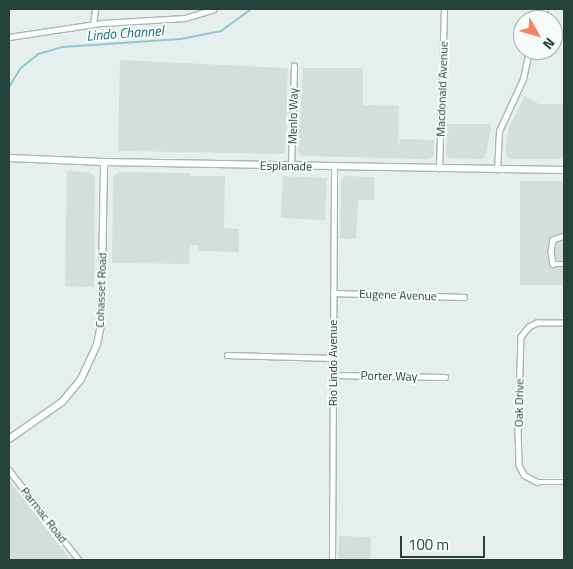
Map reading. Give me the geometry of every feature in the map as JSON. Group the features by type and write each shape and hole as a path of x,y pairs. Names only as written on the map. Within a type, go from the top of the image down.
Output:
{"main road":[{"name":"Esplanade","path":"9,158 104,162 564,170"},
{"name":"Cohasset Road","path":"9,440 62,402 81,379 97,346 101,322 104,162"}],"street":[{"path":"93,24 95,9"},
{"path":"9,37 93,24 178,19 195,16 214,9"},
{"name":"Macdonald Avenue","path":"439,169 444,9"},
{"path":"496,170 499,131 520,85 526,60"},
{"name":"Menlo Way","path":"291,166 294,66"},
{"name":"Rio Lindo Avenue","path":"332,560 334,166"},
{"path":"564,236 553,240 551,251 553,264 564,264"},
{"name":"Eugene Avenue","path":"333,293 464,297"},
{"name":"Oak Drive","path":"564,323 537,323 529,327 521,337 518,432 519,465 524,475 537,482 564,482"},
{"path":"227,355 333,358"},
{"name":"Porter Way","path":"333,375 445,377"},
{"name":"Parmac Road","path":"9,470 79,560"}],"shaded area":[{"path":"120,60 288,68 285,152 281,154 118,151"},
{"path":"303,68 363,68 363,105 399,106 398,148 400,139 434,140 433,156 427,159 301,156 298,152"},
{"path":"525,96 539,104 564,104 564,159 511,159 506,156 509,127"},
{"path":"447,124 491,124 486,157 482,159 448,158 446,154"},
{"path":"67,171 90,172 95,177 94,287 65,286"},
{"path":"118,172 190,173 190,176 225,176 224,228 239,229 239,252 198,251 198,245 190,245 189,264 112,263 113,177"},
{"path":"283,176 327,178 325,220 281,218"},
{"path":"345,176 374,177 374,200 358,200 356,239 340,239 341,180"},
{"path":"520,181 564,181 564,285 520,285"},
{"path":"9,480 71,560 9,560"},
{"path":"339,536 371,537 370,560 338,560"}],"waterway":[{"name":"Lindo Channel","path":"9,87 21,68 38,54 62,47 181,39 221,31 251,9"}]}
